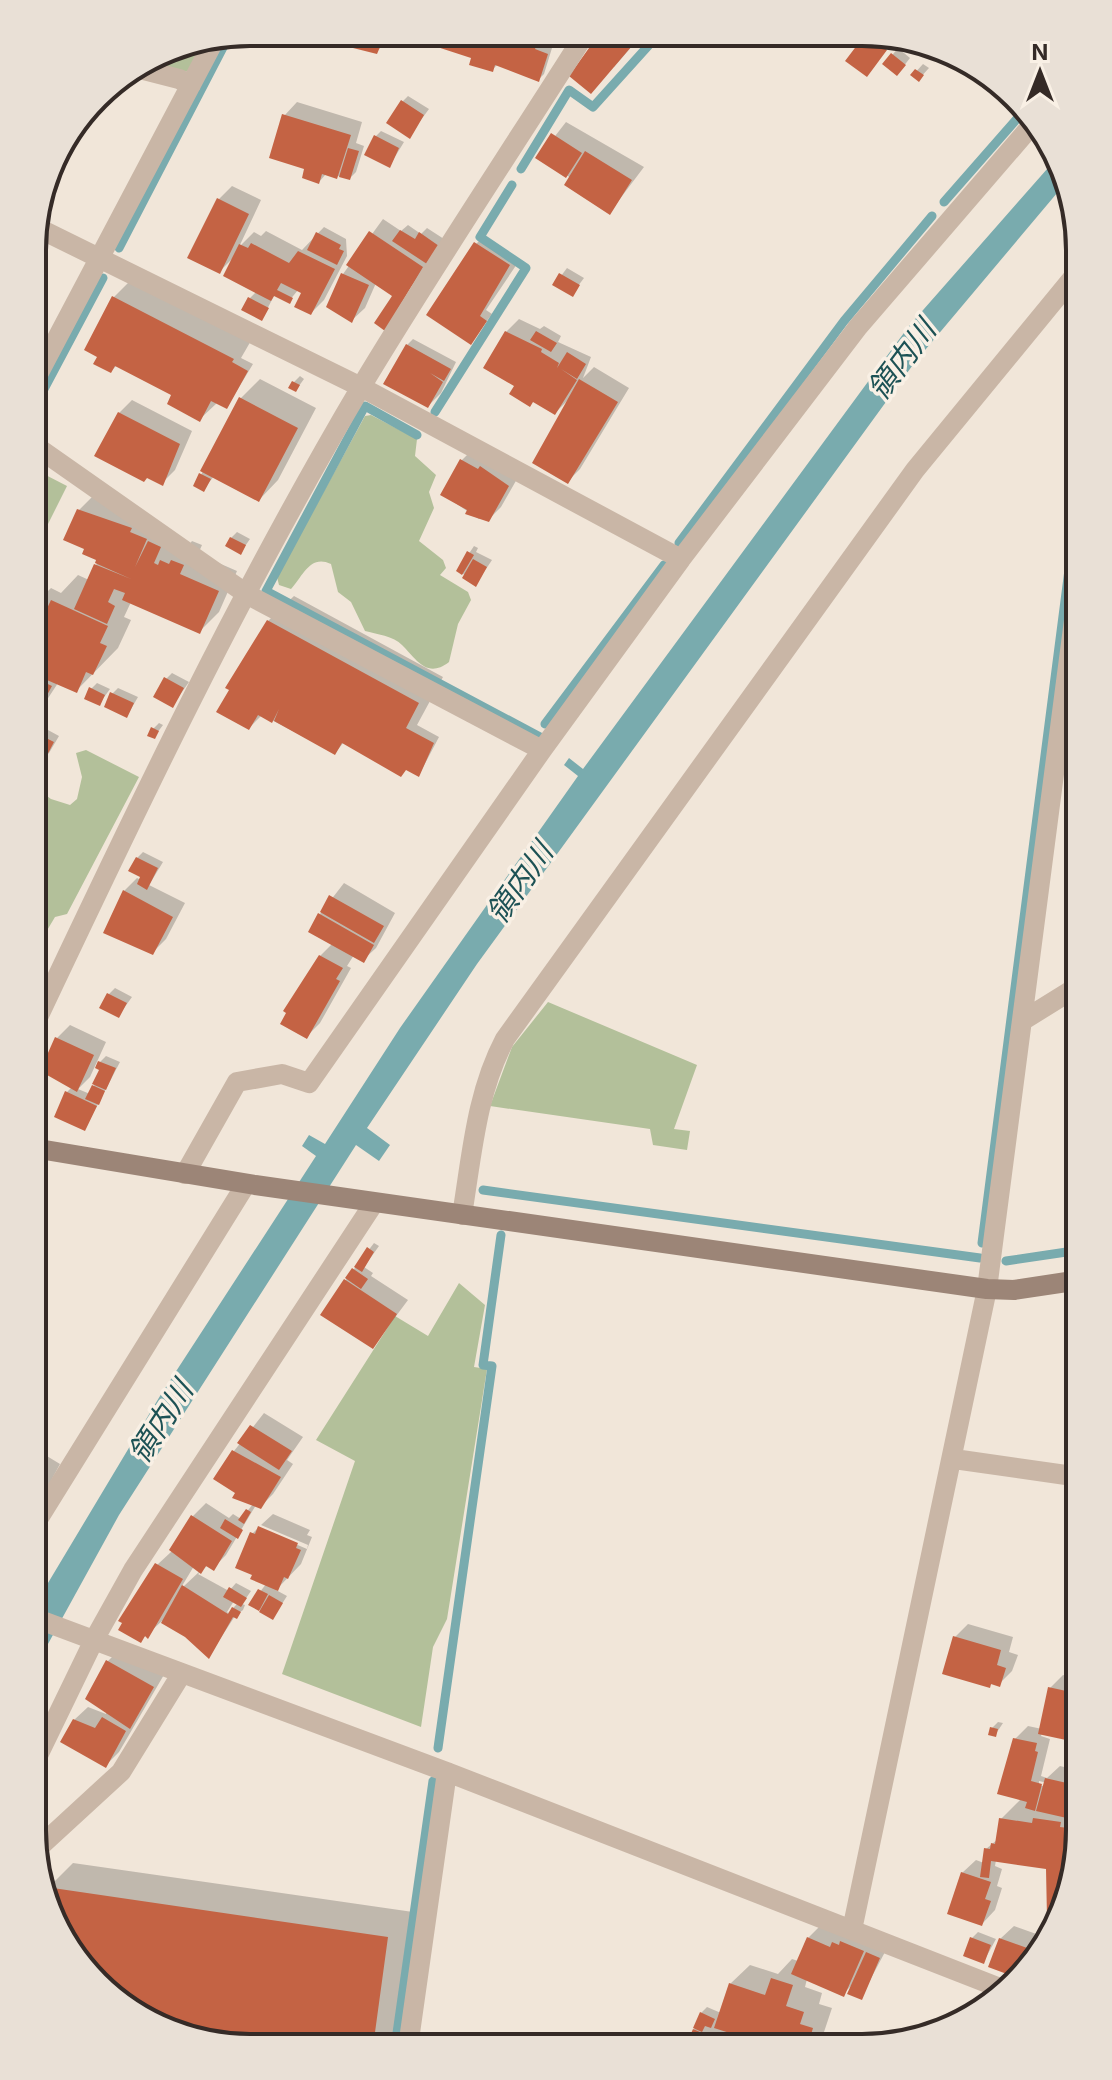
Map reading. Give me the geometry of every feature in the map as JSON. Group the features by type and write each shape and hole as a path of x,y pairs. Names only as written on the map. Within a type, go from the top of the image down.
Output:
{"street":[{"path":"46,1000 114,856 248,595 361,387 577,46"},
{"path":"46,359 209,50"},
{"path":"150,72 191,85"},
{"path":"185,1174 237,1082 282,1074 309,1083 542,750 681,559 858,327 1027,131"},
{"path":"47,233 361,387 681,559"},
{"path":"462,1215 480,1102 488,1070 505,1039 915,470 1066,286"},
{"path":"46,453 248,595 542,750"},
{"path":"852,1930 954,1459 987,1289 1066,682"},
{"path":"1022,1021 1066,994"},
{"path":"46,1150 369,1202 987,1289 1014,1290 1066,1282"},
{"path":"46,1507 251,1184"},
{"path":"46,1733 85,1636 133,1570 369,1202"},
{"path":"954,1459 1066,1475"},
{"path":"46,1622 447,1772 994,1986"},
{"path":"46,1841 121,1772 182,1673"},
{"path":"410,2034 447,1772"}],"green space":[{"path":"198,53 189,72 161,67"},
{"path":"371,415 417,439 415,456 436,475 429,492 434,508 419,541 443,560 446,568 440,575 468,592 471,600 458,624 449,662 434,669 423,666 394,639 365,631 351,602 338,592 331,564 312,564 291,589 279,585 277,577 365,416"},
{"path":"46,475 67,486 46,528"},
{"path":"86,750 139,777 67,914 55,917 46,932 46,795 70,805 77,799 82,777 76,753"},
{"path":"548,1002 697,1065 674,1129 690,1131 687,1150 653,1145 650,1129 490,1106 512,1047"},
{"path":"459,1283 485,1305 474,1367 487,1369 447,1619 433,1647 421,1727 282,1674 355,1461 316,1440 395,1316 428,1336"}],"water":[{"name":"領内川","path":"1048,168 1057,193 915,362 477,964 367,1128 390,1145 379,1161 356,1145 119,1515 46,1648 46,1586 160,1396 316,1156 302,1146 309,1135 325,1144 400,1028 578,776 564,765 569,758 583,769 909,326"}],"building":[{"path":"349,46 380,46 377,54"},
{"path":"434,46 536,46 535,49 548,54 539,82 495,65 493,72 469,65 471,58"},
{"path":"590,46 632,46 591,94 569,76"},
{"path":"856,46 887,50 867,77 845,61"},
{"path":"891,53 906,65 897,76 882,64"},
{"path":"915,69 924,75 919,82 910,75"},
{"path":"401,100 424,115 410,139 386,123"},
{"path":"282,114 351,135 337,179 322,174 319,184 302,178 304,169 269,158"},
{"path":"551,133 582,153 566,178 535,158"},
{"path":"374,135 399,148 390,168 364,155"},
{"path":"348,148 359,151 350,180 339,177"},
{"path":"585,151 632,180 610,215 564,185"},
{"path":"217,198 249,214 220,274 187,258"},
{"path":"400,230 415,239 419,232 439,246 427,264 392,241"},
{"path":"369,231 423,267 385,331 374,323 392,296 346,265"},
{"path":"316,232 341,245 339,249 344,251 337,265 307,250"},
{"path":"474,242 510,265 480,316 487,321 471,345 426,315"},
{"path":"251,243 289,263 298,251 335,269 311,315 294,307 301,293 281,283 277,290 293,298 290,304 274,296 271,301 223,276 239,244 248,248"},
{"path":"341,273 369,285 352,323 326,307"},
{"path":"559,273 580,285 573,297 552,285"},
{"path":"112,296 234,359 232,362 248,371 227,409 211,401 200,422 167,404 171,395 115,366 111,373 93,364 97,357 84,350"},
{"path":"248,297 269,308 262,321 241,310"},
{"path":"505,331 542,349 541,352 559,363 557,368 567,352 586,364 577,379 561,369 577,380 555,415 533,402 530,407 509,394 514,386 483,368"},
{"path":"536,331 557,343 551,352 530,340"},
{"path":"406,344 451,369 444,381 430,373 443,382 428,408 383,384"},
{"path":"579,379 618,402 568,484 532,463"},
{"path":"292,381 300,385 296,392 288,388"},
{"path":"239,397 298,428 259,502 200,471"},
{"path":"118,412 180,444 163,486 147,478 144,482 94,456"},
{"path":"460,459 478,469 480,466 509,486 489,522 465,514 467,510 440,495"},
{"path":"199,473 211,479 204,492 193,486"},
{"path":"77,509 132,528 130,532 147,539 135,567 148,541 161,547 154,563 158,565 160,560 169,564 171,560 184,565 180,574 219,591 200,634 122,600 125,593 114,589 108,602 115,606 107,624 74,609 94,564 131,579 95,563 96,560 82,554 84,549 63,540"},
{"path":"230,537 246,545 241,555 225,546"},
{"path":"467,551 474,555 462,575 456,571"},
{"path":"473,559 487,567 476,587 462,578"},
{"path":"51,600 108,626 100,643 107,646 93,675 86,672 77,693 46,680 46,610"},
{"path":"267,620 419,703 406,728 434,743 419,777 406,770 401,777 342,743 335,755 274,721 279,709 272,723 258,715 249,730 216,712 229,690 225,688"},
{"path":"164,677 184,688 173,708 153,697"},
{"path":"46,683 52,686 46,697"},
{"path":"89,687 105,695 100,706 84,699"},
{"path":"110,692 134,703 127,718 104,707"},
{"path":"151,727 159,731 155,739 147,736"},
{"path":"46,738 54,742 46,757"},
{"path":"136,857 158,868 147,890 137,884 140,877 128,871"},
{"path":"123,890 173,917 153,955 103,933"},
{"path":"329,895 384,926 374,943 320,912"},
{"path":"318,913 374,945 364,963 308,932"},
{"path":"319,955 343,968 336,979 340,981 307,1039 280,1024 286,1013 283,1011"},
{"path":"107,993 127,1003 119,1018 99,1008"},
{"path":"55,1037 94,1055 77,1092 46,1074 46,1057"},
{"path":"98,1061 116,1068 106,1090 92,1084 99,1070 95,1068"},
{"path":"92,1085 105,1091 99,1105 85,1099"},
{"path":"65,1091 97,1106 85,1131 54,1117"},
{"path":"367,1247 374,1252 362,1272 354,1267"},
{"path":"352,1268 368,1279 361,1289 345,1278"},
{"path":"344,1279 397,1314 373,1349 320,1315"},
{"path":"250,1425 292,1451 279,1470 237,1443"},
{"path":"232,1450 281,1477 261,1509 232,1498 235,1493 213,1479"},
{"path":"246,1509 251,1512 244,1524 238,1520"},
{"path":"191,1515 232,1541 214,1571 206,1566 201,1574 169,1550"},
{"path":"225,1519 243,1530 238,1539 220,1528"},
{"path":"258,1526 298,1543 296,1548 301,1550 288,1579 284,1577 278,1591 250,1579 252,1575 235,1568 250,1532 255,1534"},
{"path":"155,1563 183,1579 148,1639 145,1636 141,1643 118,1630 122,1623 118,1621"},
{"path":"182,1585 228,1614 232,1607 241,1612 237,1619 233,1617 209,1659 185,1637 161,1623"},
{"path":"229,1587 247,1598 241,1607 223,1597"},
{"path":"258,1589 268,1594 259,1611 248,1605"},
{"path":"269,1595 283,1603 273,1620 259,1612"},
{"path":"953,1636 1001,1650 997,1665 1006,1668 1000,1687 991,1684 990,1688 942,1674"},
{"path":"106,1660 154,1687 130,1729 85,1699"},
{"path":"1048,1687 1066,1691 1066,1740 1038,1734"},
{"path":"102,1717 126,1731 106,1768 60,1742 73,1719 95,1728"},
{"path":"990,1727 998,1729 996,1737 988,1735"},
{"path":"1013,1738 1037,1743 1031,1781 1042,1784 1035,1811 1025,1808 1027,1802 997,1794"},
{"path":"1045,1778 1066,1783 1066,1818 1036,1811"},
{"path":"999,1818 1032,1823 1033,1818 1061,1822 1060,1827 1066,1828 1062,1870 1047,1915 1046,1869 991,1861 989,1878 980,1877 984,1848 990,1849 991,1843 995,1844"},
{"path":"961,1872 991,1882 985,1899 991,1901 982,1926 947,1914"},
{"path":"55,1888 388,1937 375,2034 223,2032 197,2027 160,2013 115,1983 80,1943"},
{"path":"807,1937 830,1947 832,1942 839,1945 840,1941 864,1951 844,1997 791,1974"},
{"path":"970,1937 991,1945 984,1964 963,1956"},
{"path":"999,1938 1028,1948 1006,1974 988,1967"},
{"path":"866,1952 880,1958 862,2000 847,1994"},
{"path":"771,1978 793,1985 786,2006 804,2012 800,2024 813,2028 811,2034 733,2034 714,2028 729,1983 765,1995"},
{"path":"700,2012 715,2019 711,2028 705,2026 702,2032 693,2028"}],"waterway":[{"path":"521,169 569,90 593,107 648,46"},
{"path":"119,248 223,48"},
{"path":"944,202 1018,118"},
{"path":"435,412 526,268 480,237 512,185"},
{"path":"679,543 844,321 932,216"},
{"path":"46,385 103,278"},
{"path":"417,435 365,406 266,591 540,737"},
{"path":"545,724 664,565"},
{"path":"982,1243 1066,593"},
{"path":"483,1190 980,1258"},
{"path":"438,1748 492,1366 483,1365 501,1235"},
{"path":"1006,1261 1066,1252"},
{"path":"397,2034 433,1781"}]}
